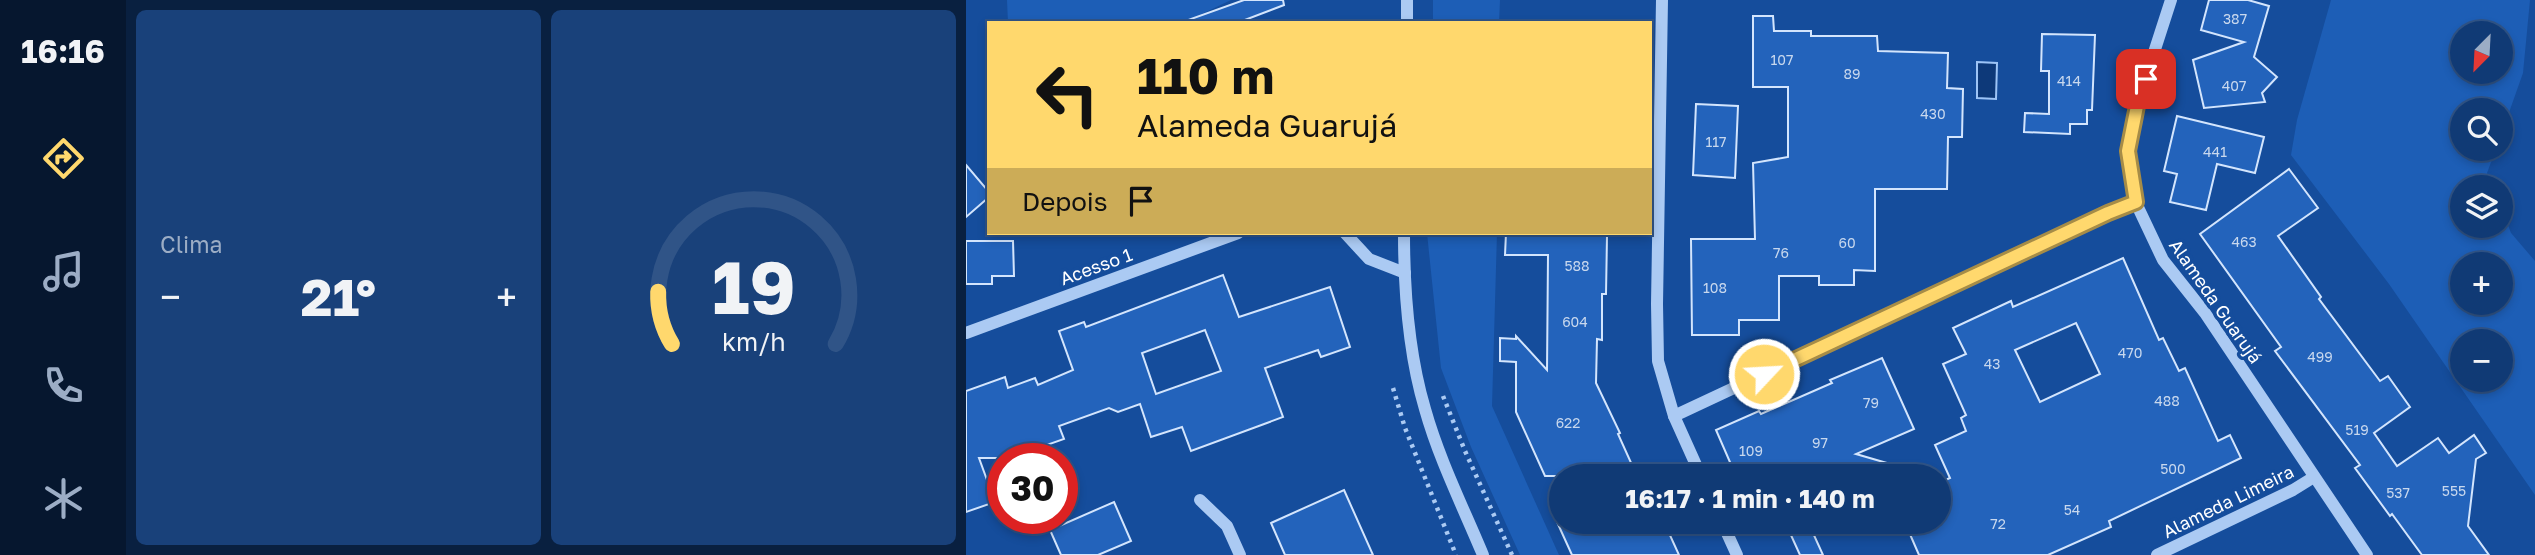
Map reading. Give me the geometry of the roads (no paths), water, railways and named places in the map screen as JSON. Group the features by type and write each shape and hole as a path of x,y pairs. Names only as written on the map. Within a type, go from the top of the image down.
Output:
{"street":[{"path":"1407,0 1407,21"},
{"path":"1662,0 1658,361 1674,416 1696,464"},
{"name":"Alameda Guarujá","path":"2171,0 2137,106 2128,151 2136,202 2163,260 2205,313 2367,555"},
{"path":"1674,416 2136,202"},
{"name":"Acesso 1","path":"966,333 1233,235"},
{"path":"1347,235 1369,259 1405,272"},
{"path":"1404,235 1409,340 1425,410 1483,555"},
{"name":"Alameda Limeira","path":"2157,555 2293,490 2314,477"},
{"path":"1200,500 1227,526 1240,555"},
{"path":"1727,534 1737,555"}]}
